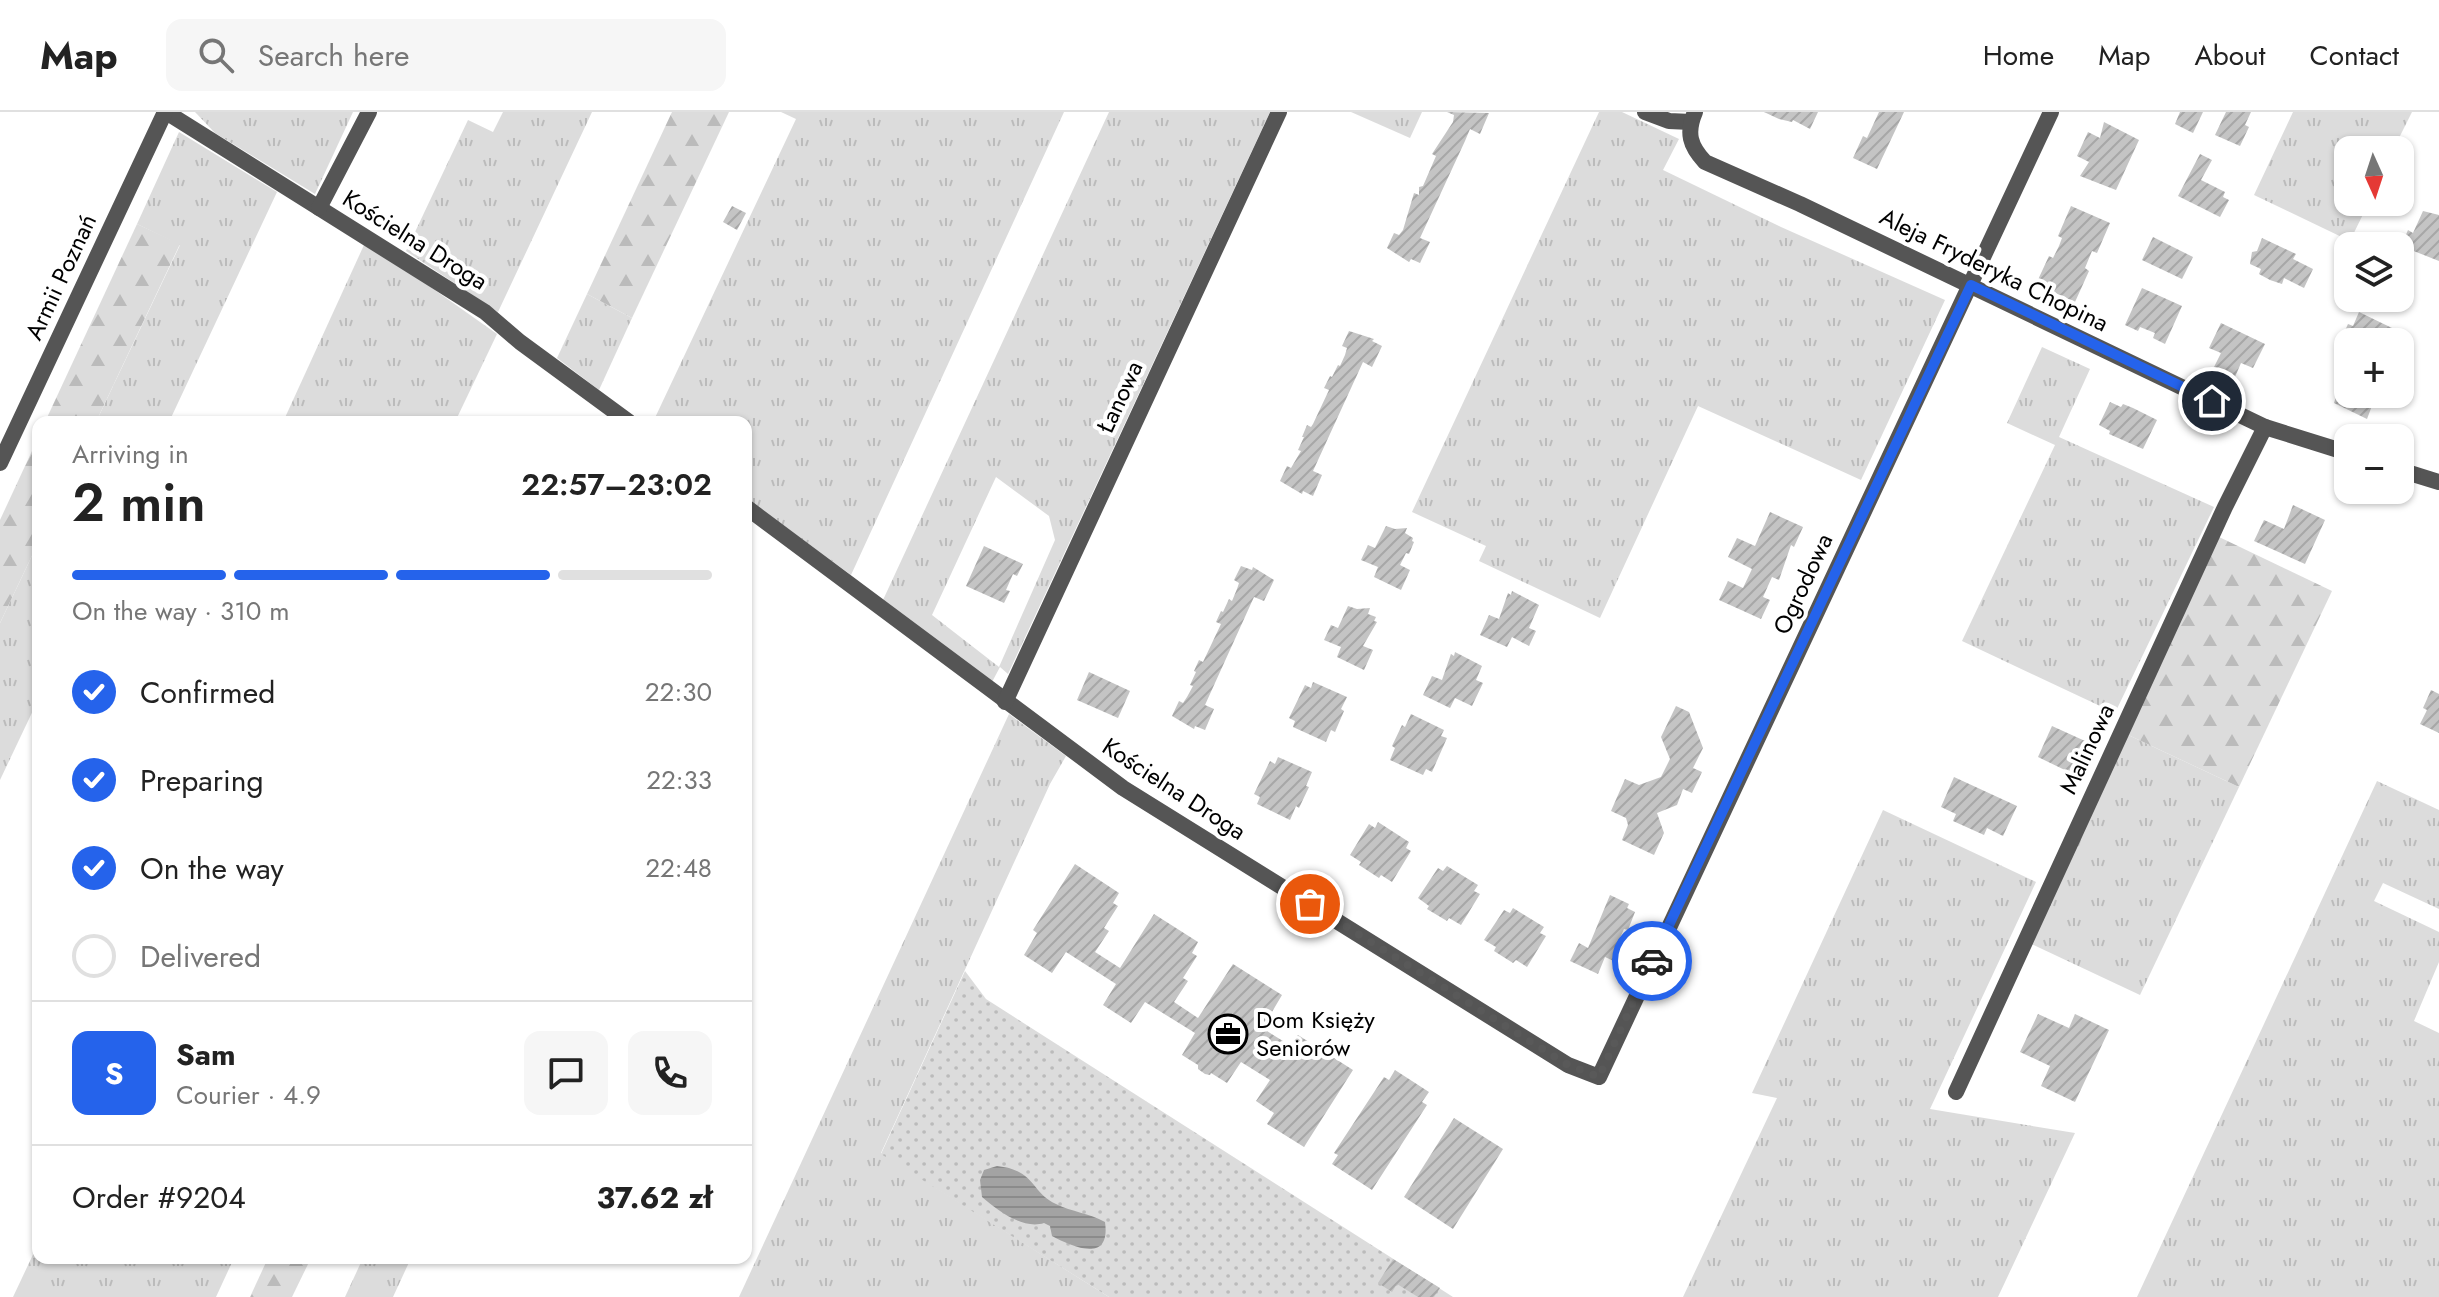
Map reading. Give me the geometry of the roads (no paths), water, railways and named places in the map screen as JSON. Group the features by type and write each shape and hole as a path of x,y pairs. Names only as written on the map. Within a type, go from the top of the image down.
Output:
{"street":[{"name":"Kościelna Droga","path":"166,112 485,312 520,342 621,416"},
{"name":"Armii Poznań","path":"0,463 166,112"},
{"path":"319,208 369,112"},
{"name":"Łanowa","path":"1005,702 1279,112"},
{"name":"Aleja Fryderyka Chopina","path":"1645,112 1669,121 1693,117 1689,138 1694,150 1705,162 1800,204 2265,427 2334,449"},
{"name":"Ogrodowa","path":"1599,1077 2051,112"},
{"name":"Malinowa","path":"1956,1092 2225,507 2265,427"},
{"path":"2414,474 2439,482"},
{"name":"Kościelna Droga","path":"752,512 1123,788 1568,1065 1599,1077"}],"place":[{"name":"Dom Księży Seniorów","path":"1228,1034"}]}
